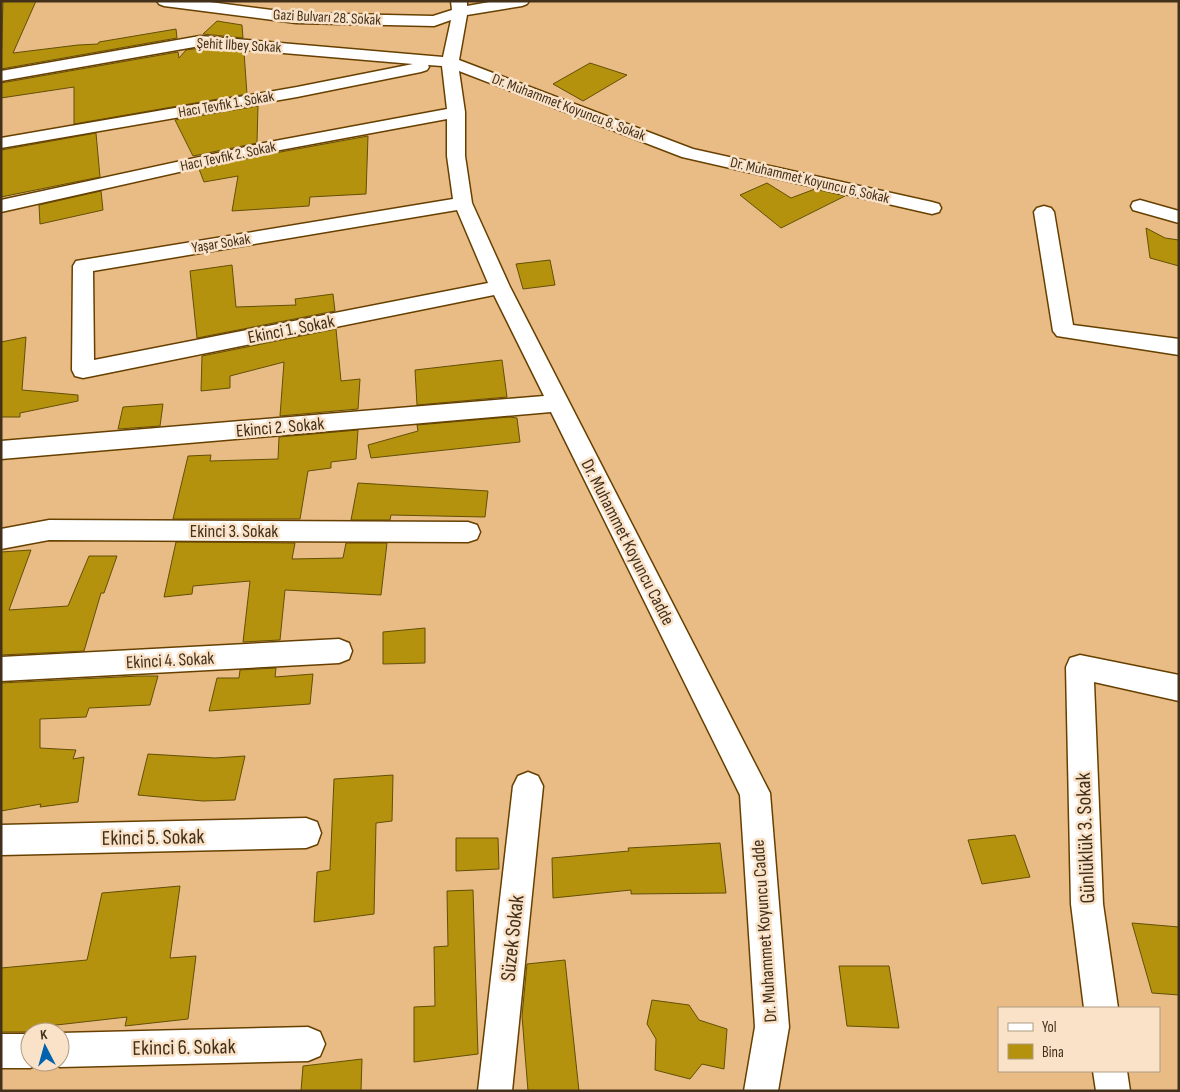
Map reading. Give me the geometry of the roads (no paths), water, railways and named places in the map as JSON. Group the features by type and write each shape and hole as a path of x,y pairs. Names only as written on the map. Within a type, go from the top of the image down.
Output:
{"street":[{"path":"296,18 302,1"},
{"name":"Gazi Bulvarı 28. Sokak","path":"167,2 296,18 434,21 459,6 522,1"},
{"name":"Dr. Muhammet Koyuncu Cadde","path":"459,6 450,62 456,112 456,156 462,203 500,287 755,793 772,1027 761,1091"},
{"path":"200,41 208,7"},
{"name":"Şehit İlbey Sokak","path":"1,76 200,41 450,62"},
{"name":"Hacı Tevfik 1. Sokak","path":"1,143 297,92 450,62"},
{"name":"Dr. Muhammet Koyuncu 8. Sokak","path":"450,62 688,153"},
{"name":"Hacı Tevfik 2. Sokak","path":"1,206 264,148 456,112"},
{"name":"Dr. Muhammet Koyuncu 6. Sokak","path":"688,153 788,174 932,208"},
{"name":"Yaşar Sokak","path":"83,370 83,266 462,203"},
{"path":"1140,206 1179,217"},
{"path":"1044,212 1064,331 1179,347"},
{"name":"Ekinci 1. Sokak","path":"83,370 500,287"},
{"name":"Ekinci 2. Sokak","path":"1,450 558,403"},
{"name":"Ekinci 3. Sokak","path":"1,539 48,530 468,532"},
{"name":"Ekinci 4. Sokak","path":"1,669 339,651"},
{"name":"Günlüklük 3. Sokak","path":"1101,1007 1087,904 1080,667 1179,688"},
{"name":"Süzek Sokak","path":"495,1091 528,786"},
{"name":"Ekinci 5. Sokak","path":"1,840 306,833"},
{"name":"Ekinci 6. Sokak","path":"70,1050 308,1044"},
{"path":"1,1051 20,1051"},
{"path":"1110,1072 1113,1091"}]}
